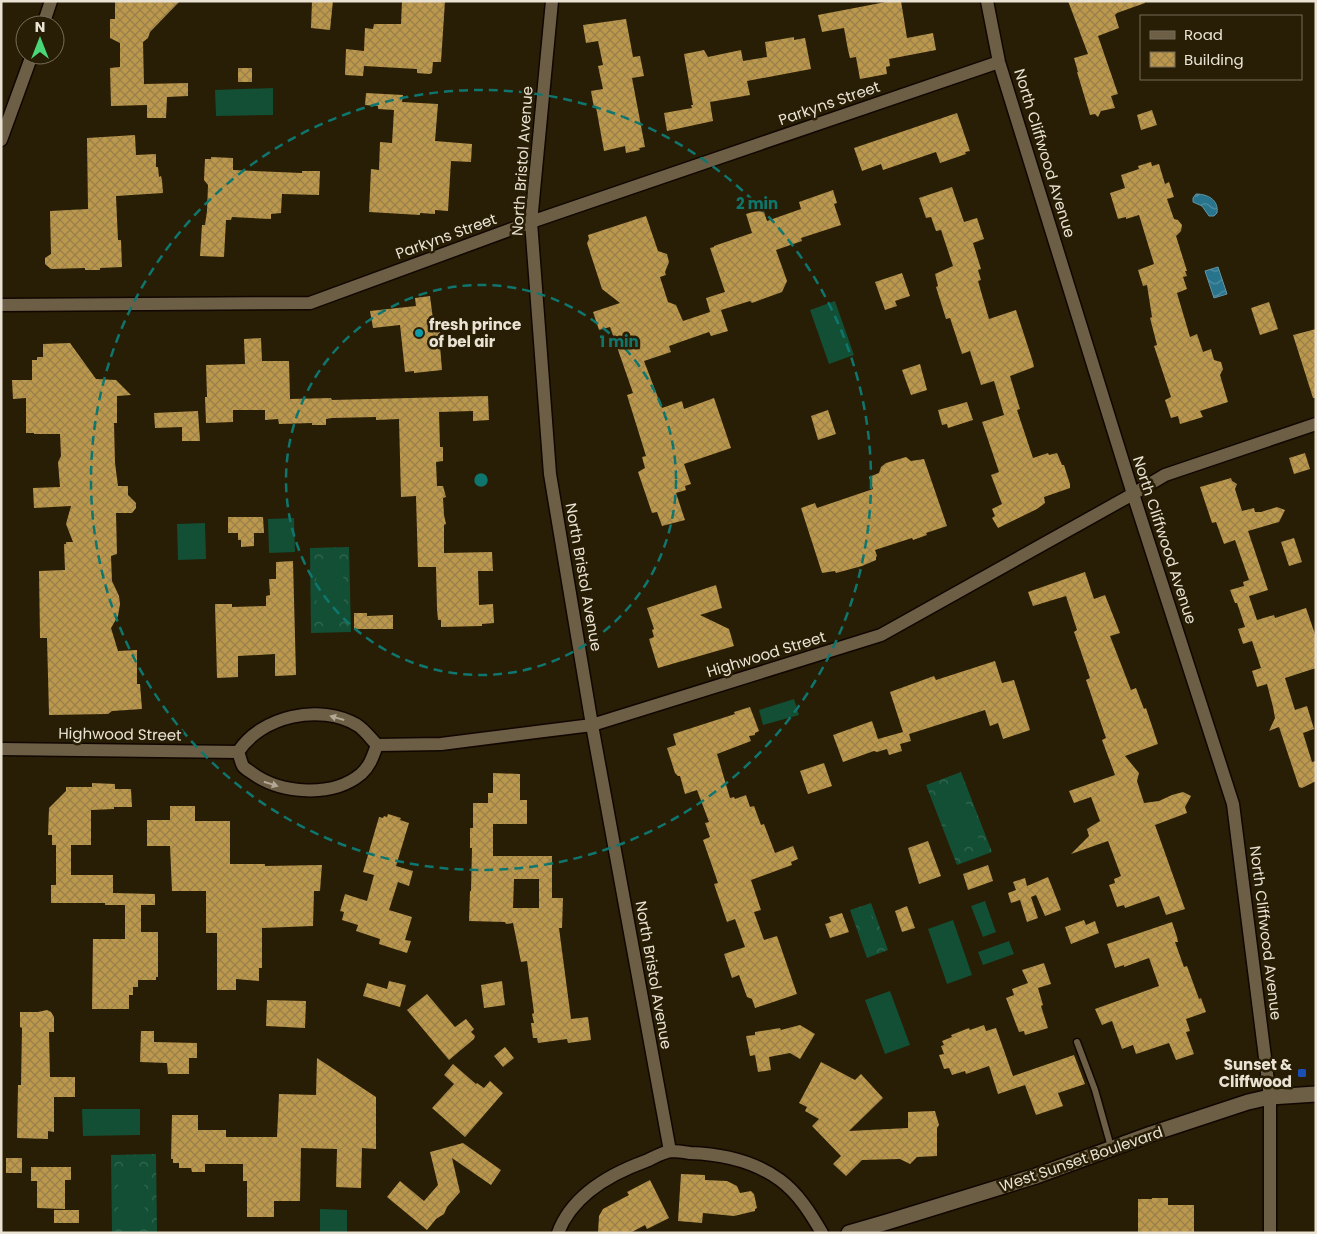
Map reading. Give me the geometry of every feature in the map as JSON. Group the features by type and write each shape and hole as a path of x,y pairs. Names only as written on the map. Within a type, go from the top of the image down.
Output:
{"main road":[{"name":"West Sunset Boulevard","path":"849,1233 1036,1176 1248,1102 1270,1096 1316,1094"}],"street":[{"path":"46,15 51,1"},
{"name":"North Bristol Avenue","path":"552,1 531,222 550,474 592,724 670,1151"},
{"name":"North Cliffwood Avenue","path":"987,1 999,62 1133,494 1233,804 1270,1096 1270,1233"},
{"name":"Parkyns Street","path":"1,305 310,303 531,222 999,62"},
{"path":"1,140 28,65"},
{"name":"Highwood Street","path":"377,744 441,744 592,724 881,635 1165,475 1316,424"},
{"path":"318,714 337,718 358,726 377,744 370,764 359,775 336,787 309,790 284,788 263,781 244,767 238,752 246,740 276,721 296,716 318,714"},
{"name":"Highwood Street","path":"1,749 238,752"},
{"path":"558,1233 562,1222 579,1200 595,1186 624,1169 670,1151 726,1157 757,1167 780,1180 806,1206 822,1233"}],"lane":[{"path":"1077,1042 1094,1090 1111,1149"}],"green space":[{"path":"273,88 273,115 216,116 215,90"},
{"path":"835,301 854,355 829,364 810,310"},
{"path":"294,518 295,552 269,553 268,519"},
{"path":"205,523 206,559 178,560 177,524"},
{"path":"349,547 351,632 311,633 310,548"},
{"path":"343,561 344,619 317,620 316,562"},
{"path":"794,699 799,715 763,725 759,710"},
{"path":"961,772 992,852 957,865 926,785"},
{"path":"960,787 979,840 954,849 935,796"},
{"path":"985,901 996,932 983,937 971,906"},
{"path":"871,903 888,950 867,958 850,910"},
{"path":"870,912 880,943 866,948 856,917"},
{"path":"953,920 972,975 947,984 928,929"},
{"path":"1009,941 1014,954 983,965 978,952"},
{"path":"890,991 910,1045 885,1054 865,1000"},
{"path":"82,1109 140,1109 140,1135 83,1136"},
{"path":"156,1154 157,1233 112,1233 111,1155"},
{"path":"118,1168 144,1168 145,1226 118,1226"},
{"path":"320,1209 347,1210 347,1233 320,1233"}],"water":[{"path":"1196,194 1205,195 1214,201 1217,213 1214,216 1209,216 1202,206 1193,202"},
{"path":"1218,267 1227,294 1214,298 1205,271"}],"building":[{"path":"115,1 180,1 150,32 148,38 143,42 144,84 188,83 188,96 167,97 166,118 147,118 147,105 111,106 110,68 120,67 120,43 110,38 110,19 115,19"},
{"path":"312,1 333,1 330,30 311,28"},
{"path":"402,1 445,1 441,62 433,62 432,73 429,74 417,73 417,69 364,66 363,76 345,75 346,49 364,51 365,28 373,29 374,24 401,24"},
{"path":"891,1 901,1 907,38 933,33 936,50 889,59 890,66 886,67 887,74 860,79 856,57 850,58 844,28 822,32 818,15"},
{"path":"1068,1 1144,1 1145,3 1117,13 1115,15 1119,28 1098,36 1118,94 1111,96 1115,108 1101,111 1098,117 1095,114 1090,115 1077,72 1074,58 1088,54"},
{"path":"626,19 633,57 640,56 644,76 632,78 645,147 626,153 625,146 604,151 591,91 603,89 598,66 603,65 598,41 586,43 583,25"},
{"path":"794,37 794,40 805,38 811,69 747,81 750,95 710,102 713,121 667,131 664,113 692,108 691,105 693,105 684,54 704,50 708,57 741,50 743,61 767,57 765,42"},
{"path":"238,68 252,68 252,82 238,82"},
{"path":"366,93 403,95 402,102 438,104 435,141 472,144 471,162 451,161 448,211 435,210 435,214 420,213 420,215 369,212 371,169 379,170 380,142 392,143 394,110 378,109 378,106 365,105"},
{"path":"1152,110 1157,125 1141,130 1137,115"},
{"path":"957,113 970,151 965,152 966,154 940,163 936,152 883,170 881,164 862,171 854,148"},
{"path":"135,135 136,155 156,154 156,167 158,167 159,177 161,176 163,193 116,196 118,240 121,240 122,267 100,268 100,270 85,270 85,268 51,269 45,264 45,258 51,254 50,211 88,209 87,138"},
{"path":"211,157 233,158 233,170 302,173 302,171 320,171 319,195 282,194 281,213 271,214 271,219 232,217 231,220 226,220 224,257 200,256 202,225 205,225 207,211 208,185 204,180 205,159 211,159"},
{"path":"1151,162 1152,166 1159,164 1165,184 1169,182 1174,197 1167,199 1174,219 1178,220 1182,225 1181,231 1176,236 1187,271 1185,271 1187,276 1183,277 1187,289 1177,293 1190,337 1197,334 1203,352 1211,349 1214,360 1221,362 1223,369 1220,375 1228,402 1200,411 1203,417 1180,424 1178,416 1171,418 1165,400 1171,397 1154,346 1157,345 1150,318 1152,317 1147,285 1143,286 1138,270 1154,264 1139,215 1118,219 1110,193 1125,188 1121,175 1139,169 1138,166"},
{"path":"952,187 964,222 977,218 984,239 973,243 981,269 978,270 981,280 978,281 989,319 1016,310 1033,362 1034,367 1010,376 1020,409 1017,410 1033,458 1048,453 1049,455 1057,453 1062,465 1064,465 1070,484 1070,488 1044,497 1045,503 1037,509 998,528 992,518 995,516 992,509 1002,504 991,475 999,472 982,422 1004,415 994,381 981,385 970,351 962,354 950,318 946,319 936,287 938,286 935,274 953,266 941,230 936,231 931,217 926,218 919,198"},
{"path":"833,190 837,203 834,204 841,225 801,238 802,241 776,250 787,281 782,292 752,303 750,301 721,310 728,331 711,336 709,332 669,346 671,352 644,361 662,408 682,401 684,409 714,398 731,448 684,464 691,484 685,486 686,490 676,493 685,520 662,526 657,512 652,513 638,472 645,468 642,457 646,456 627,395 633,393 610,327 599,330 593,312 620,303 602,289 587,243 588,235 646,216 658,251 667,254 669,262 665,272 666,275 660,277 668,302 676,305 683,321 710,312 706,298 725,292 710,248 752,233 746,214 763,209 767,221 801,209 799,202"},
{"path":"902,273 910,296 895,301 897,306 885,310 875,282"},
{"path":"430,296 433,319 436,319 437,330 445,337 444,342 440,346 442,370 405,372 400,325 373,328 370,311 416,306 415,298"},
{"path":"1269,302 1278,329 1260,335 1251,308"},
{"path":"1316,329 1316,398 1313,398 1293,335"},
{"path":"261,338 262,361 289,361 290,399 331,398 332,400 488,396 489,420 473,421 473,411 439,412 440,447 443,447 443,461 436,462 437,486 443,486 446,497 443,498 446,524 444,525 444,553 492,552 493,571 478,571 479,605 493,604 494,623 482,624 482,626 441,627 441,620 438,620 437,609 436,567 418,567 416,496 401,497 399,419 376,420 376,417 332,418 326,419 326,425 312,425 312,423 279,424 278,419 265,420 265,410 233,410 233,422 206,423 206,365 245,364 244,339"},
{"path":"70,343 96,379 116,380 131,395 117,396 117,423 114,423 115,463 118,486 128,486 128,495 136,503 136,508 132,513 116,513 117,554 111,556 112,581 119,596 120,604 118,616 111,628 118,651 137,650 137,684 140,684 142,709 112,711 108,714 49,715 47,638 40,638 39,571 65,570 64,544 66,542 73,542 66,524 71,506 34,508 33,488 60,487 58,462 61,456 60,434 26,433 26,398 13,399 12,380 32,380 32,360 37,360 37,357 43,357 43,344"},
{"path":"920,364 927,390 911,395 902,370"},
{"path":"967,402 973,420 948,428 947,424 942,425 938,410"},
{"path":"828,410 836,434 818,440 811,416"},
{"path":"198,411 200,441 182,441 182,427 155,428 154,413"},
{"path":"1305,453 1310,469 1294,474 1289,458"},
{"path":"906,457 911,461 924,459 947,526 926,533 927,535 913,540 912,538 875,550 876,560 862,566 836,573 835,571 822,573 801,508 815,503 817,508 873,489 869,477 879,473 881,467 886,463"},
{"path":"1231,478 1237,484 1235,489 1242,511 1254,508 1255,512 1261,512 1277,507 1285,510 1279,522 1248,531 1268,590 1249,596 1257,620 1274,615 1275,618 1306,608 1316,637 1316,668 1285,678 1295,710 1307,706 1314,729 1303,733 1312,762 1316,761 1316,781 1302,788 1299,787 1279,727 1269,731 1275,718 1267,684 1257,687 1252,671 1261,668 1252,641 1243,644 1238,629 1245,627 1237,603 1235,603 1230,590 1244,586 1243,582 1249,580 1235,540 1224,544 1216,522 1212,523 1200,487"},
{"path":"228,517 263,517 264,533 254,533 254,546 241,547 238,533 228,533"},
{"path":"1294,538 1302,562 1289,566 1281,542"},
{"path":"293,561 296,675 275,676 275,654 238,656 238,677 217,678 215,604 232,604 232,607 266,606 266,596 270,595 269,579 276,579 276,562"},
{"path":"1085,572 1094,599 1105,595 1120,633 1110,636 1131,690 1136,688 1144,709 1146,708 1158,744 1125,756 1139,773 1137,781 1144,803 1159,801 1183,792 1191,796 1185,807 1187,813 1155,825 1185,909 1166,915 1159,896 1125,908 1124,905 1117,907 1109,885 1115,883 1114,879 1121,876 1108,841 1071,854 1089,836 1087,829 1100,821 1091,797 1074,803 1069,791 1115,775 1102,740 1106,738 1086,680 1090,678 1074,632 1077,630 1066,596 1033,606 1028,592"},
{"path":"716,585 722,608 700,615 729,629 734,646 658,668 649,639 654,637 652,630 654,629 647,608"},
{"path":"354,613 367,613 367,616 393,615 393,629 354,629"},
{"path":"995,661 1002,683 1014,680 1030,730 1003,739 998,723 990,726 985,710 909,734 911,741 900,744 902,751 889,755 887,749 874,751 843,762 833,735 872,721 878,739 903,732 890,692 934,676 936,680"},
{"path":"750,707 759,731 755,735 749,736 751,741 717,754 730,798 734,797 735,799 746,795 750,807 754,806 761,825 764,824 775,853 793,846 798,859 791,862 792,865 751,880 761,910 754,912 764,940 777,936 797,994 755,1008 752,999 747,997 739,975 732,978 724,954 745,947 735,919 727,922 714,884 718,883 703,840 710,837 705,823 709,822 697,790 685,794 680,776 675,773 667,748 676,745 673,734 735,714 734,712"},
{"path":"824,763 832,786 808,794 800,771"},
{"path":"493,773 520,774 520,800 527,800 527,824 493,824 493,856 552,856 552,898 563,898 562,928 559,928 571,1019 588,1017 591,1040 568,1043 567,1039 538,1043 537,1038 533,1038 531,1023 534,1023 532,1014 534,1013 527,961 521,962 513,923 469,921 472,848 470,848 470,828 473,828 473,803 488,803 488,793 493,793","holes":["514,879 539,879 539,908 513,908"]},
{"path":"92,783 115,784 115,789 131,789 132,807 91,810 91,845 71,845 71,875 113,875 113,893 155,894 155,905 141,905 141,932 158,932 158,977 156,977 156,980 138,980 138,987 133,987 133,995 129,995 129,1009 92,1009 93,939 125,939 125,905 51,903 51,885 56,885 56,845 52,845 52,835 48,835 49,808 66,791 66,787 92,787"},
{"path":"170,806 195,806 195,821 230,821 230,864 265,864 265,866 322,865 320,891 314,891 313,926 262,928 262,968 259,968 259,981 236,979 236,990 217,990 217,933 206,933 206,891 172,891 170,846 147,846 147,820 170,820"},
{"path":"388,814 409,823 396,866 413,871 409,886 398,882 389,910 412,917 405,940 411,941 407,953 379,944 380,939 356,931 358,925 342,920 344,912 340,911 345,894 367,901 374,875 363,872 379,817 387,817"},
{"path":"928,841 941,876 919,884 908,848"},
{"path":"988,865 993,881 968,890 963,874"},
{"path":"1048,877 1061,910 1045,916 1036,895 1031,897 1038,918 1027,922 1020,900 1011,903 1008,893 1016,890 1013,882 1025,878 1027,886"},
{"path":"907,906 915,928 902,932 895,911"},
{"path":"842,913 849,932 830,938 825,924 831,922 829,917"},
{"path":"1084,920 1086,925 1095,921 1099,933 1071,944 1065,927"},
{"path":"1172,922 1178,942 1175,942 1184,967 1187,966 1199,999 1201,998 1206,1012 1186,1019 1190,1031 1186,1032 1194,1054 1176,1060 1169,1043 1136,1054 1133,1045 1122,1049 1112,1021 1102,1025 1095,1009 1159,986 1149,958 1124,967 1124,965 1115,968 1107,944"},
{"path":"1044,963 1051,984 1038,988 1048,1028 1025,1035 1024,1031 1019,1032 1006,998 1014,995 1012,989 1028,983 1022,970"},
{"path":"389,981 406,985 400,1007 363,996 367,983 387,989"},
{"path":"502,981 505,1005 484,1008 481,985"},
{"path":"427,994 455,1027 466,1019 474,1029 471,1032 475,1036 474,1039 449,1060 407,1010"},
{"path":"267,1000 306,1001 305,1028 266,1026"},
{"path":"47,1010 54,1017 54,1032 49,1032 50,1077 75,1077 75,1097 54,1097 54,1132 48,1131 48,1139 17,1138 18,1085 21,1085 22,1028 20,1027 20,1012"},
{"path":"800,1025 815,1034 800,1059 790,1053 769,1057 771,1070 758,1072 755,1055 750,1056 746,1036 755,1035 755,1032 780,1028 781,1030"},
{"path":"984,1025 986,1031 996,1028 1013,1076 1074,1055 1085,1084 1058,1093 1063,1106 1036,1115 1025,1085 998,1094 989,1066 966,1074 965,1071 952,1075 949,1068 944,1069 939,1055 944,1054 941,1046 944,1045 942,1041 952,1037 951,1035 969,1028 970,1030"},
{"path":"141,1031 154,1031 154,1042 197,1043 197,1058 189,1058 189,1074 168,1074 167,1063 140,1062"},
{"path":"505,1047 514,1058 503,1067 494,1056"},
{"path":"317,1058 376,1097 376,1149 362,1148 361,1188 336,1187 337,1149 301,1148 300,1201 274,1201 274,1217 247,1217 247,1181 243,1181 243,1164 205,1164 205,1172 192,1172 191,1168 179,1168 179,1163 173,1163 173,1159 171,1159 172,1115 198,1115 198,1130 226,1130 226,1137 277,1137 279,1094 316,1095"},
{"path":"821,1062 855,1080 861,1074 883,1098 849,1131 908,1128 908,1112 935,1111 939,1125 937,1128 937,1156 917,1157 910,1164 900,1159 862,1160 846,1176 833,1164 841,1156 812,1126 819,1119 805,1111 807,1107 799,1103"},
{"path":"453,1064 476,1084 484,1088 490,1081 503,1093 465,1137 432,1108 454,1084 444,1075"},
{"path":"463,1143 501,1170 491,1185 452,1158 460,1192 447,1207 444,1214 436,1219 427,1230 387,1197 400,1181 424,1201 438,1185 430,1152"},
{"path":"6,1158 22,1158 22,1173 6,1173"},
{"path":"31,1167 71,1167 71,1180 65,1180 65,1209 37,1208 37,1181 31,1181"},
{"path":"681,1174 705,1175 705,1180 727,1181 737,1186 740,1193 751,1191 754,1194 757,1208 755,1211 734,1216 703,1213 702,1223 678,1221"},
{"path":"650,1180 669,1218 647,1229 645,1225 630,1233 598,1233 599,1216 603,1209 629,1195 627,1192"},
{"path":"1168,1198 1168,1205 1194,1205 1194,1233 1138,1233 1138,1199"},
{"path":"54,1210 79,1210 79,1223 54,1223"}],"place":[{"name":"fresh prince of bel air","path":"419,333"},
{"name":"Sunset & Cliffwood","path":"1302,1073"}]}
